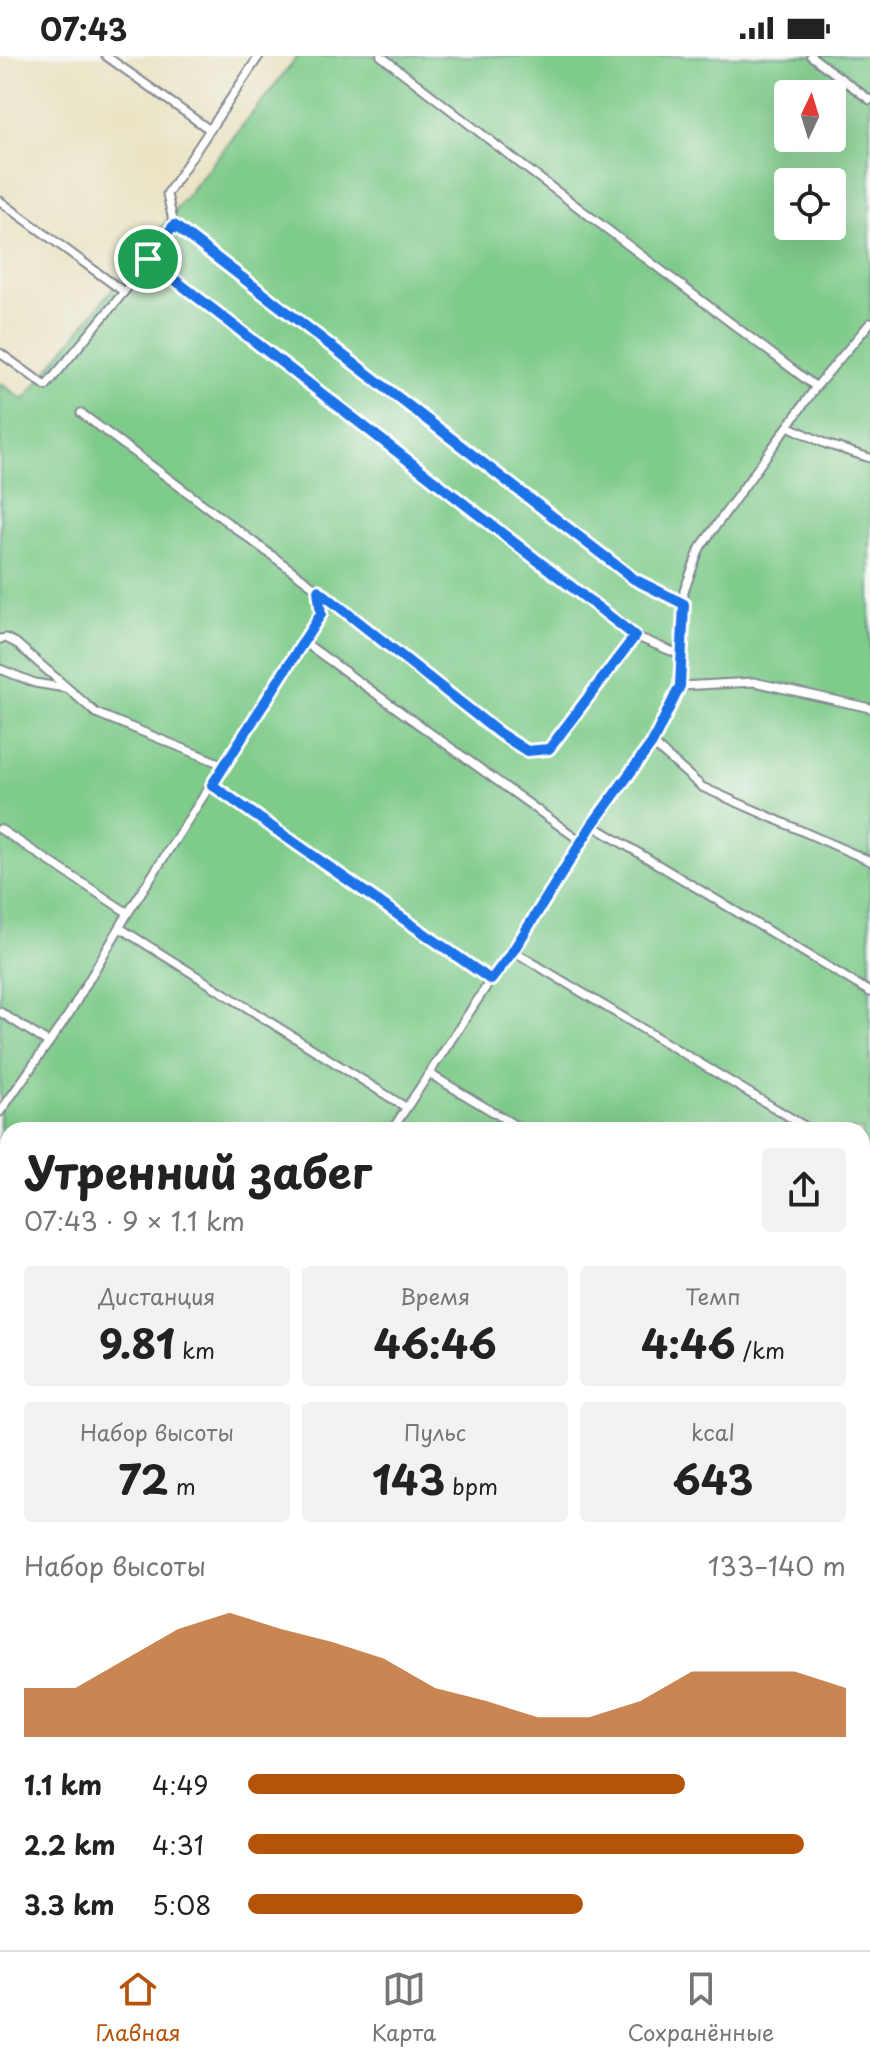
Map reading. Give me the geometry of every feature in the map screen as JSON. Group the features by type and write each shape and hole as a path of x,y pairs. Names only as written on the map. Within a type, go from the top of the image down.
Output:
{"lane":[{"path":"106,56 210,130"},
{"path":"259,56 167,194 174,225 634,579 684,604"},
{"path":"381,56 816,387"},
{"path":"811,56 870,100"},
{"path":"0,201 124,292"},
{"path":"0,353 46,386 124,292 174,225"},
{"path":"148,259 635,636 683,656"},
{"path":"397,1122 513,951 592,825 652,743 680,686 684,591 700,548 816,387 870,323"},
{"path":"81,413 318,590 499,733 527,751 549,749 635,636"},
{"path":"788,426 826,444 870,458"},
{"path":"0,1112 49,1043 128,913 304,642 321,614 318,590"},
{"path":"0,639 6,638 16,643 96,713 224,765"},
{"path":"304,642 582,842"},
{"path":"0,669 35,683 67,688"},
{"path":"680,686 754,682 870,708"},
{"path":"652,743 702,787 870,861"},
{"path":"212,785 491,980"},
{"path":"592,825 870,992"},
{"path":"0,829 128,913"},
{"path":"120,928 407,1108"},
{"path":"513,951 798,1122"},
{"path":"0,1012 49,1043"},
{"path":"430,1074 510,1122"}],"green space":[{"path":"298,56 870,56 870,1122 0,1122 0,383 24,400"}],"route":[{"path":"174,225 634,579 684,604 680,686 652,743 592,825 513,951 491,980 212,785 321,614 318,590 499,733 527,751 549,749 635,636 148,259 174,225"}]}
